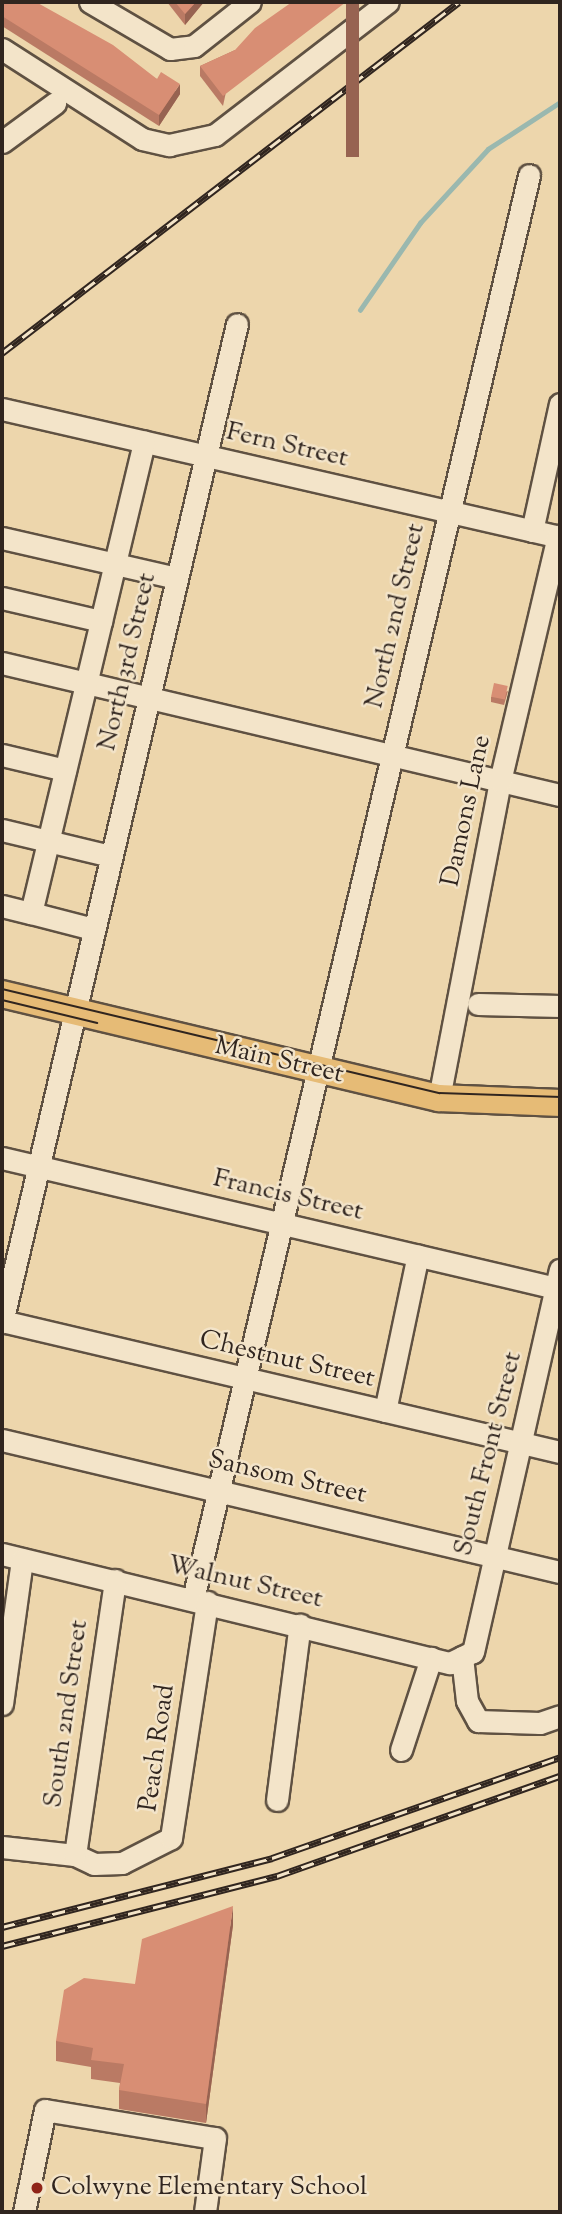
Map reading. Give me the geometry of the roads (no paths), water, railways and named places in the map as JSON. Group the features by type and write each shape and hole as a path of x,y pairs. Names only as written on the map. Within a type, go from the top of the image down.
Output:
{"main road":[{"name":"Main Street","path":"2,996 439,1098 560,1103"}],"street":[{"path":"100,4 170,49 194,46 250,2"},
{"path":"2,49 142,139 169,145 215,135 388,2"},
{"path":"2,142 55,103"},
{"name":"North 2nd Street","path":"317,1070 529,175"},
{"name":"North 3rd Street","path":"2,1322 237,324"},
{"path":"533,531 560,404"},
{"name":"Fern Street","path":"2,409 559,537"},
{"path":"31,913 144,442"},
{"name":"Damons Lane","path":"439,1098 500,781 559,537"},
{"path":"2,538 176,578"},
{"path":"2,598 101,621"},
{"path":"2,663 560,795"},
{"path":"2,755 65,770"},
{"path":"2,830 110,856"},
{"path":"2,906 93,929"},
{"path":"478,1004 560,1006"},
{"path":"200,1600 216,1491 241,1377 282,1223 317,1070"},
{"name":"Francis Street","path":"2,1158 418,1255 559,1283"},
{"path":"385,1411 418,1255"},
{"name":"South Front Street","path":"559,1283 523,1443 468,1655 467,1701 478,1721 540,1723 560,1716"},
{"name":"Chestnut Street","path":"2,1322 560,1452"},
{"name":"Sansom Street","path":"2,1440 216,1491 493,1552 560,1572"},
{"path":"2,1704 12,1556"},
{"name":"Walnut Street","path":"12,1556 431,1658 450,1662 468,1655"},
{"name":"South 2nd Street","path":"75,1855 114,1580"},
{"name":"Peach Road","path":"75,1855 94,1864 122,1863 171,1838 200,1600"},
{"path":"277,1800 300,1624"},
{"path":"401,1750 431,1658"},
{"path":"2,1847 75,1855"},
{"path":"24,2212 45,2110 215,2138 205,2212"}],"waterway":[{"path":"360,310 420,223 488,149 560,102"}],"tram line":[{"path":"2,989 440,1093 560,1097"},
{"path":"2,1000 97,1023"}],"railway":[{"path":"2,353 459,2"},
{"path":"2,1927 272,1858 560,1757"},
{"path":"2,1946 277,1876 560,1776"}],"place":[{"name":"Colwyne Elementary School","path":"37,2188"}]}
